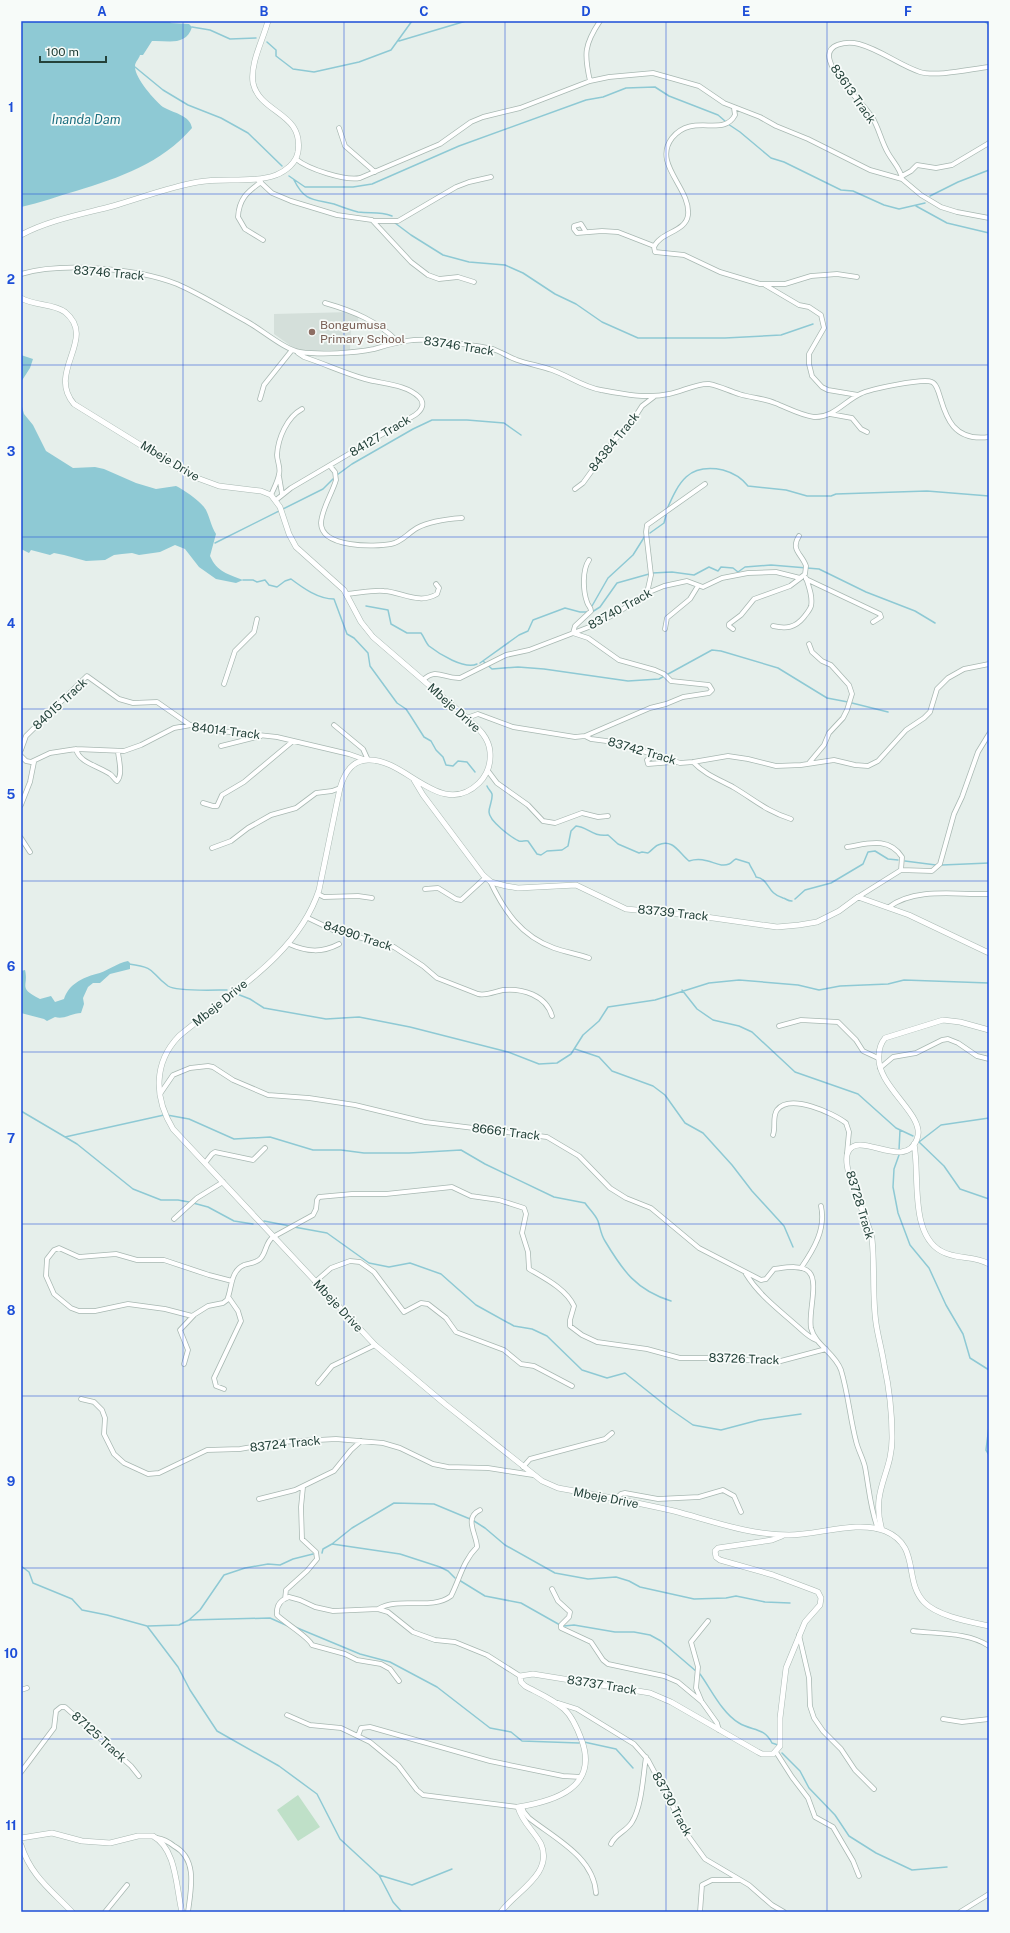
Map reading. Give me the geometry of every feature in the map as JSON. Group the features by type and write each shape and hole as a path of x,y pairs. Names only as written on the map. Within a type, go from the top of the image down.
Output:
{"street":[{"path":"21,235 50,224 184,186 210,181 259,180 277,175 284,171 296,159 299,141 296,128 263,99 255,89 253,82 256,58 268,21"},
{"path":"590,81 585,60 585,50 588,40 600,21"},
{"name":"83613 Track","path":"902,178 883,144 871,116 835,71 829,60 832,49 844,42 858,44 922,72 942,73 989,67"},
{"path":"296,159 309,166 352,179 360,178 440,144 471,122 520,108 590,81 634,74 660,74 699,86 718,100 734,108 760,117 870,170 902,178 921,195 941,207 956,212 989,218"},
{"path":"654,246 660,239 680,227 687,219 688,215 684,196 667,160 668,144 683,128 697,124 717,126 731,120 734,115 734,108"},
{"path":"339,128 346,146 375,172"},
{"path":"902,178 916,165 936,168 952,165 989,143"},
{"path":"259,180 272,193 291,201 337,215 374,221 398,221 456,187 469,182 491,177"},
{"path":"259,180 247,192 240,206 238,217 245,229 263,240"},
{"path":"374,221 423,273 439,279 458,277 474,282"},
{"path":"586,232 618,232 654,246"},
{"path":"654,246 654,250 657,253 684,255 720,272 763,284 799,305 809,307 821,315 824,328 809,354 810,371 812,376 819,384 828,390 858,395"},
{"name":"83746 Track","path":"21,274 43,270 84,268 153,277 178,285 248,322 297,352 353,351 373,349 398,342 423,339 493,349 516,360 554,371 590,388 655,396 708,384 740,394 763,399 807,415 822,417 830,414 852,418 861,429 867,432"},
{"path":"763,284 785,284 810,276 833,274 857,278"},
{"name":"Mbeje Drive","path":"21,298 33,304 64,311 75,325 77,339 64,380 66,393 77,407 189,475 219,486 261,491 271,495 276,500 296,546 306,558 330,576 346,594 361,622 373,637 467,718 481,732 488,741 490,758 488,771"},
{"path":"326,303 360,315 389,333 398,342"},
{"path":"260,399 264,385 292,350"},
{"name":"84127 Track","path":"276,500 282,494 415,415 422,408 422,400 406,389 354,376 304,357 297,352"},
{"path":"830,414 858,395 902,383 931,382 936,385 941,404 950,422 968,436 978,438 989,437"},
{"name":"84384 Track","path":"575,489 583,483 612,443 633,420 642,406 655,396"},
{"path":"282,494 277,455 280,441 293,415 302,409"},
{"path":"330,466 335,472 336,480 321,524 324,533 333,540 366,545 392,544 401,540 422,526 443,520 462,518"},
{"path":"271,495 279,476"},
{"path":"647,593 651,575 646,532 647,525 705,484"},
{"path":"773,626 785,628 796,625 810,609 810,592 804,577 805,563 795,548 795,543 798,536"},
{"path":"585,736 650,708 682,698 710,693 712,688 709,685 671,681 664,674 655,670 619,660 588,638 573,633 575,626 592,611 586,599 584,580 585,568 589,560"},
{"name":"83740 Track","path":"423,680 428,675 436,673 454,678 460,678 506,655 528,650 573,633 617,613 647,593 682,581 690,582 703,587 722,578 748,573 772,572 796,578 804,577 880,614 881,617 872,622"},
{"path":"733,629 729,626 729,624 740,615 754,599 790,586 804,577"},
{"path":"346,594 384,591 409,598 424,598 437,594 439,588 436,584"},
{"path":"665,629 667,618 690,599 698,586"},
{"path":"224,684 235,651 254,632 257,620"},
{"path":"808,763 824,745 829,733 843,718 852,694 849,685 831,665 822,661 812,652 809,644"},
{"name":"83742 Track","path":"467,718 478,714 513,727 575,737 585,736 591,739 614,742 676,762 694,762 728,756 776,766 834,760 862,766 874,764 906,730 930,712 937,689 948,678 964,669 989,664"},
{"name":"84015 Track","path":"21,750 26,736 88,676 119,699 132,703 157,702 191,725"},
{"name":"84014 Track","path":"34,762 50,753 76,749 118,752 141,746 174,728 191,725 210,730 263,735 350,754 367,760"},
{"path":"334,725 363,749 367,760 387,764 438,792 457,794 472,788 488,771 497,782 528,805 543,821 555,823 579,813 598,817 608,816"},
{"path":"847,847 878,842 889,845 902,857 901,870 932,871 940,864 954,814 962,797 978,752 989,734"},
{"path":"221,746 263,735"},
{"path":"203,803 217,806 222,795 244,782 293,741"},
{"path":"76,749 78,755 84,760 111,774 117,781 120,778 118,752"},
{"path":"654,755 647,760 648,764 676,762"},
{"path":"21,756 26,761 34,762 30,782 21,805"},
{"name":"Mbeje Drive","path":"367,760 358,762 350,768 344,776 340,788 318,894 308,918 290,944 174,1042 161,1063 158,1079 160,1094 166,1114 173,1129 375,1345 533,1476 558,1488 675,1512 746,1531 783,1535 857,1528 880,1530 900,1541 908,1552 917,1588 925,1603 940,1612 989,1626"},
{"path":"694,762 699,768 739,790 769,811 791,819"},
{"path":"414,779 423,795 487,879 507,913 516,924 532,937 555,948 590,958"},
{"path":"212,848 231,841 248,828 271,815 296,808 316,793 329,792 340,788"},
{"path":"21,838 30,852"},
{"name":"83739 Track","path":"487,879 506,886 518,888 576,885 626,909 700,916 777,927 817,922 840,911 858,896 901,870"},
{"path":"425,889 438,888 456,899 462,900 487,879"},
{"path":"318,894 324,897 358,896 372,898"},
{"path":"889,907 898,901 916,896 989,894"},
{"path":"858,896 923,921 989,953"},
{"name":"84990 Track","path":"308,918 333,930 394,947 423,966 437,978 478,994 484,995 510,990 519,990 529,993 548,1006 552,1016"},
{"path":"290,944 314,952 328,949 339,944"},
{"path":"778,1026 801,1020 838,1022 856,1040 863,1051 878,1058"},
{"path":"989,1030 952,1020 938,1021 885,1038 881,1044 878,1058 879,1069 890,1087 913,1118 918,1135 914,1144 918,1202 921,1218 931,1241 938,1249 947,1254 974,1258 989,1264"},
{"path":"879,1069 893,1057 916,1053 942,1040 948,1039 958,1043 977,1056 989,1059"},
{"name":"86661 Track","path":"160,1094 172,1075 190,1068 208,1066 213,1067 233,1080 268,1095 309,1098 356,1105 425,1122 551,1138 584,1159 606,1185 614,1191 651,1208 699,1248 746,1274 761,1280 766,1278 774,1269 801,1268"},
{"path":"773,1135 775,1114 778,1109 787,1105 806,1104 830,1114 846,1123 849,1132 847,1153"},
{"name":"83728 Track","path":"880,1530 878,1494 889,1463 892,1434 887,1377 876,1321 872,1236 853,1187 847,1161 847,1153 852,1148 862,1145 898,1153 908,1149 914,1144"},
{"path":"205,1163 215,1152 253,1160 265,1148"},
{"path":"174,1219 197,1198 223,1182"},
{"name":"83726 Track","path":"273,1237 309,1218 315,1212 317,1200 319,1198 352,1194 386,1194 452,1187 471,1196 514,1204 526,1210 522,1232 528,1252 529,1269 557,1287 571,1301 574,1309 570,1320 572,1328 597,1342 647,1349 680,1358 716,1358 777,1362 826,1349"},
{"path":"821,1206 823,1220 820,1233 801,1268 808,1270 812,1277 813,1289 810,1321 813,1334 818,1341 833,1355 841,1370 856,1442 865,1465 869,1502 880,1530"},
{"path":"184,1364 188,1350 180,1330 194,1315 208,1306 223,1303 228,1298 232,1281 240,1267 261,1258 268,1242 273,1237"},
{"path":"194,1315 187,1316 165,1309 128,1304 95,1311 75,1311 59,1298 49,1286 45,1270 47,1259 54,1250 59,1248 79,1257 116,1254 137,1260 164,1260 209,1276 232,1281"},
{"path":"315,1282 331,1268 350,1261 366,1264 377,1275 404,1312 421,1303 428,1304 446,1318 456,1332 504,1350 521,1364 534,1366 572,1386"},
{"path":"746,1274 769,1302 806,1334 818,1341"},
{"path":"224,1389 216,1386 214,1378 241,1321 238,1311 228,1298"},
{"path":"318,1383 332,1366 375,1345"},
{"name":"83724 Track","path":"82,1399 94,1402 102,1410 105,1418 104,1434 114,1454 124,1463 148,1474 159,1474 207,1450 240,1449 280,1442 331,1439 361,1440 394,1446 439,1466 488,1468 533,1476"},
{"path":"523,1467 530,1459 605,1439 612,1433"},
{"path":"259,1499 280,1495 304,1487 336,1469 361,1440"},
{"path":"285,1599 286,1590 307,1571 316,1559 316,1552 305,1544 301,1535 301,1497 304,1487"},
{"path":"616,1499 621,1494 625,1493 658,1499 700,1497 723,1490 734,1496 740,1512"},
{"path":"399,1681 390,1669 382,1664 357,1660 345,1654 312,1645 307,1638 277,1615 278,1606 285,1599 293,1598 315,1607 333,1611 378,1609 389,1604 436,1601 451,1596 464,1564 469,1555 477,1547 472,1520 474,1514 480,1510"},
{"path":"783,1535 772,1540 718,1548 715,1551 715,1554 720,1560 773,1575 818,1592 821,1598 820,1605 805,1622 786,1668 780,1718 780,1746 776,1752 808,1798 815,1817 834,1827 854,1861 859,1876"},
{"path":"552,1589 558,1601 570,1612 569,1616 561,1625 561,1628 590,1642 605,1663 664,1676 674,1680 702,1702"},
{"path":"287,1715 310,1725 341,1728 358,1736 384,1752 398,1765 417,1790 423,1795 520,1807 561,1795 573,1787 586,1769 585,1751 567,1708 525,1686 521,1682 520,1676 487,1655 455,1642 435,1640 422,1636 408,1628 392,1614 378,1609"},
{"path":"708,1621 691,1642 698,1667 696,1688 702,1702 717,1723 719,1730"},
{"path":"913,1631 970,1638 982,1641 989,1646"},
{"path":"799,1635 810,1683 810,1706 814,1718 841,1749 855,1770 874,1789"},
{"name":"83737 Track","path":"520,1676 534,1674 650,1693 671,1702 762,1754 776,1752"},
{"path":"21,1690 27,1688"},
{"name":"87125 Track","path":"21,1772 51,1732 56,1711 61,1707 65,1707 131,1766 139,1776"},
{"name":"83730 Track","path":"567,1708 622,1736 634,1744 646,1757 658,1776 689,1837 705,1859 739,1880 772,1905 784,1912"},
{"path":"943,1719 962,1722 989,1719"},
{"path":"358,1736 361,1728 370,1727 490,1761 563,1776 581,1777"},
{"path":"611,1844 615,1837 628,1827 635,1815 646,1757"},
{"path":"520,1807 529,1818 579,1856 593,1881 596,1893"},
{"path":"501,1912 528,1886 543,1861 540,1843 524,1821 520,1807"},
{"path":"21,1838 52,1833 82,1841 110,1843 144,1835 164,1840 185,1853 188,1861 192,1873 188,1912"},
{"path":"157,1838 164,1846 171,1861 182,1912"},
{"path":"21,1845 30,1868 72,1912"},
{"path":"700,1912 702,1885 712,1880 739,1880"},
{"path":"105,1912 127,1885"},
{"path":"960,1912 989,1894"}],"shaded area":[{"name":"Bongumusa Primary School","path":"351,312 358,316 359,329 351,329 350,350 298,351 274,334 274,314"}],"green space":[{"path":"298,1795 320,1827 298,1841 277,1810"}],"water":[{"name":"Inanda Dam","path":"21,21 169,21 171,23 189,24 192,27 189,33 181,40 152,41 143,55 140,55 135,66 141,82 155,100 163,107 185,117 191,124 192,128 167,151 124,175 21,207"},
{"path":"21,355 33,359 30,368 21,382"},
{"path":"21,403 24,414 33,425 46,451 73,468 95,467 104,469 136,483 156,489 176,486 197,500 206,510 216,534 210,556 216,566 224,572 243,580 236,583 216,579 199,567 185,549 175,545 160,552 139,555 132,553 122,554 114,555 105,560 86,561 54,553 50,555 31,550 29,553 21,549"},
{"path":"128,961 130,963 130,969 110,974 100,983 93,983 88,987 83,998 84,1004 81,1013 62,1018 55,1017 47,1021 21,1013 21,971 25,970 25,986 29,992 40,999 51,996 55,1002 64,999 69,989 77,982"}],"waterway":[{"path":"267,42 276,50 276,56 293,69 314,72 359,62 391,50 412,21"},
{"path":"399,41 466,21"},
{"path":"984,21 989,25"},
{"path":"192,27 210,30 230,39 256,38"},
{"path":"135,67 163,90 188,105 221,118 248,133 282,166"},
{"path":"289,176 305,187 353,187 372,184 459,146 586,100 603,97 626,88 655,87 669,96 718,115 725,121"},
{"path":"728,124 771,158 784,162 841,190 853,191 884,205 899,209 925,203"},
{"path":"930,196 958,182 989,170"},
{"path":"294,180 306,196 315,200 334,204 358,212 379,213 392,216"},
{"path":"916,206 947,223 989,233"},
{"path":"395,223 443,255 469,262 505,265 523,273 555,294 576,304 602,322 638,338 725,338 781,335 813,324"},
{"path":"337,475 352,464 413,429 432,420 467,420 504,423 521,435"},
{"path":"667,509 676,491 686,477 701,469 727,471 743,480 748,486 786,490 807,496 830,496"},
{"path":"215,543 323,489 334,478"},
{"path":"831,496 836,494 927,491 989,496"},
{"path":"650,533 664,523 666,515"},
{"path":"592,606 608,578 633,555 645,536"},
{"path":"652,573 672,572 694,575 709,567 718,571 721,567 733,568 738,572 745,567 771,565 819,569 866,592 915,611 935,623"},
{"path":"592,612 600,607 617,583 649,574"},
{"path":"243,580 253,580 257,582 265,580 269,585 277,587 285,581 291,579 317,595 328,599 334,599 347,634 354,638 368,653 370,666 397,703 406,709 424,737 431,741 436,750 443,757 446,765 453,766 458,761 467,762 475,772"},
{"path":"366,606 388,610 391,624 407,633 421,633 429,646 445,657 466,665 477,664"},
{"path":"480,663 519,635 528,631 533,620 565,608 580,612 588,612"},
{"path":"483,661 492,669 518,667 544,669 628,681 659,679 712,650 721,651 778,668 827,698 848,702"},
{"path":"852,703 888,712"},
{"path":"487,786 492,794 489,812 490,816 506,833 520,841 528,841 537,854 541,855 547,851 562,850 568,846 571,831 576,826 598,835 608,835 618,844 639,853 648,853 657,846 663,843 668,843 675,847 689,861 701,860 725,865 730,864 736,859 749,863 756,877 764,880 774,893 792,901"},
{"path":"795,899 805,890 831,883 863,864 868,852 875,851 888,859 898,860"},
{"path":"905,861 936,865"},
{"path":"942,865 989,863"},
{"path":"129,964 149,969 168,986 173,988 227,990"},
{"path":"237,994 250,999 264,1008 326,1019 359,1017 410,1027 508,1052 539,1064 557,1063 571,1054 583,1035 599,1021 608,1007 655,1000 709,983 739,980 798,985 819,990 840,986 888,984 904,980 989,983"},
{"path":"682,990 697,1009 713,1020 739,1026 752,1032 795,1072 858,1094 896,1128 913,1136"},
{"path":"575,1049 599,1057 612,1071 653,1086 665,1095 685,1123 703,1133 784,1226 793,1247"},
{"path":"21,1111 77,1144 133,1189 161,1200 178,1200 189,1202"},
{"path":"65,1137 164,1115"},
{"path":"167,1115 189,1119 234,1139 270,1137 313,1150 341,1150 364,1153 409,1153 461,1150 485,1164 554,1197 585,1203 597,1218 604,1239 618,1261 632,1278 648,1291 671,1301"},
{"path":"989,1118 941,1125 919,1142 944,1166 960,1189 989,1199"},
{"path":"899,1150 900,1130"},
{"path":"899,1155 894,1169 893,1187 898,1213 910,1245 929,1268 946,1305 963,1334 970,1358 989,1370"},
{"path":"193,1203 208,1207 234,1221 253,1224"},
{"path":"264,1221 290,1226"},
{"path":"294,1227 327,1233 369,1263 389,1267 410,1263 441,1274 476,1305 514,1326 532,1329 547,1336 582,1370 607,1378 625,1373 670,1409 693,1425 721,1430 759,1420 801,1414"},
{"path":"989,1426 986,1450 989,1455"},
{"path":"332,1544 352,1528 394,1503 434,1504 470,1519"},
{"path":"474,1521 505,1545 555,1573 588,1579 616,1577 629,1581 640,1587 694,1599 726,1598 736,1596 765,1602 790,1603"},
{"path":"322,1553 323,1549 332,1544 400,1554 440,1567 448,1571 455,1578"},
{"path":"148,1626 179,1625 189,1620 200,1610 224,1575 245,1568 268,1564 280,1565 293,1559 313,1554"},
{"path":"21,1566 29,1572 33,1583 72,1599 82,1610 147,1626 178,1667 190,1690 217,1731 279,1766 317,1794 340,1839 379,1875 412,1885 452,1869"},
{"path":"459,1580 485,1596 521,1603 560,1625"},
{"path":"189,1620 270,1618 288,1626"},
{"path":"564,1626 574,1625 615,1632 634,1632 650,1635 661,1641 697,1672"},
{"path":"295,1627 360,1654 390,1662 437,1687 490,1728 511,1732 522,1741 579,1743"},
{"path":"700,1674 722,1707 733,1719 744,1726 765,1734 772,1743 778,1745"},
{"path":"584,1742 616,1749 633,1768"},
{"path":"782,1753 800,1771 809,1788 835,1815 849,1836 876,1853 912,1870 947,1867"},
{"path":"379,1875 393,1902 402,1912"}],"place":[{"name":"Bongumusa Primary School","path":"312,332"}]}
